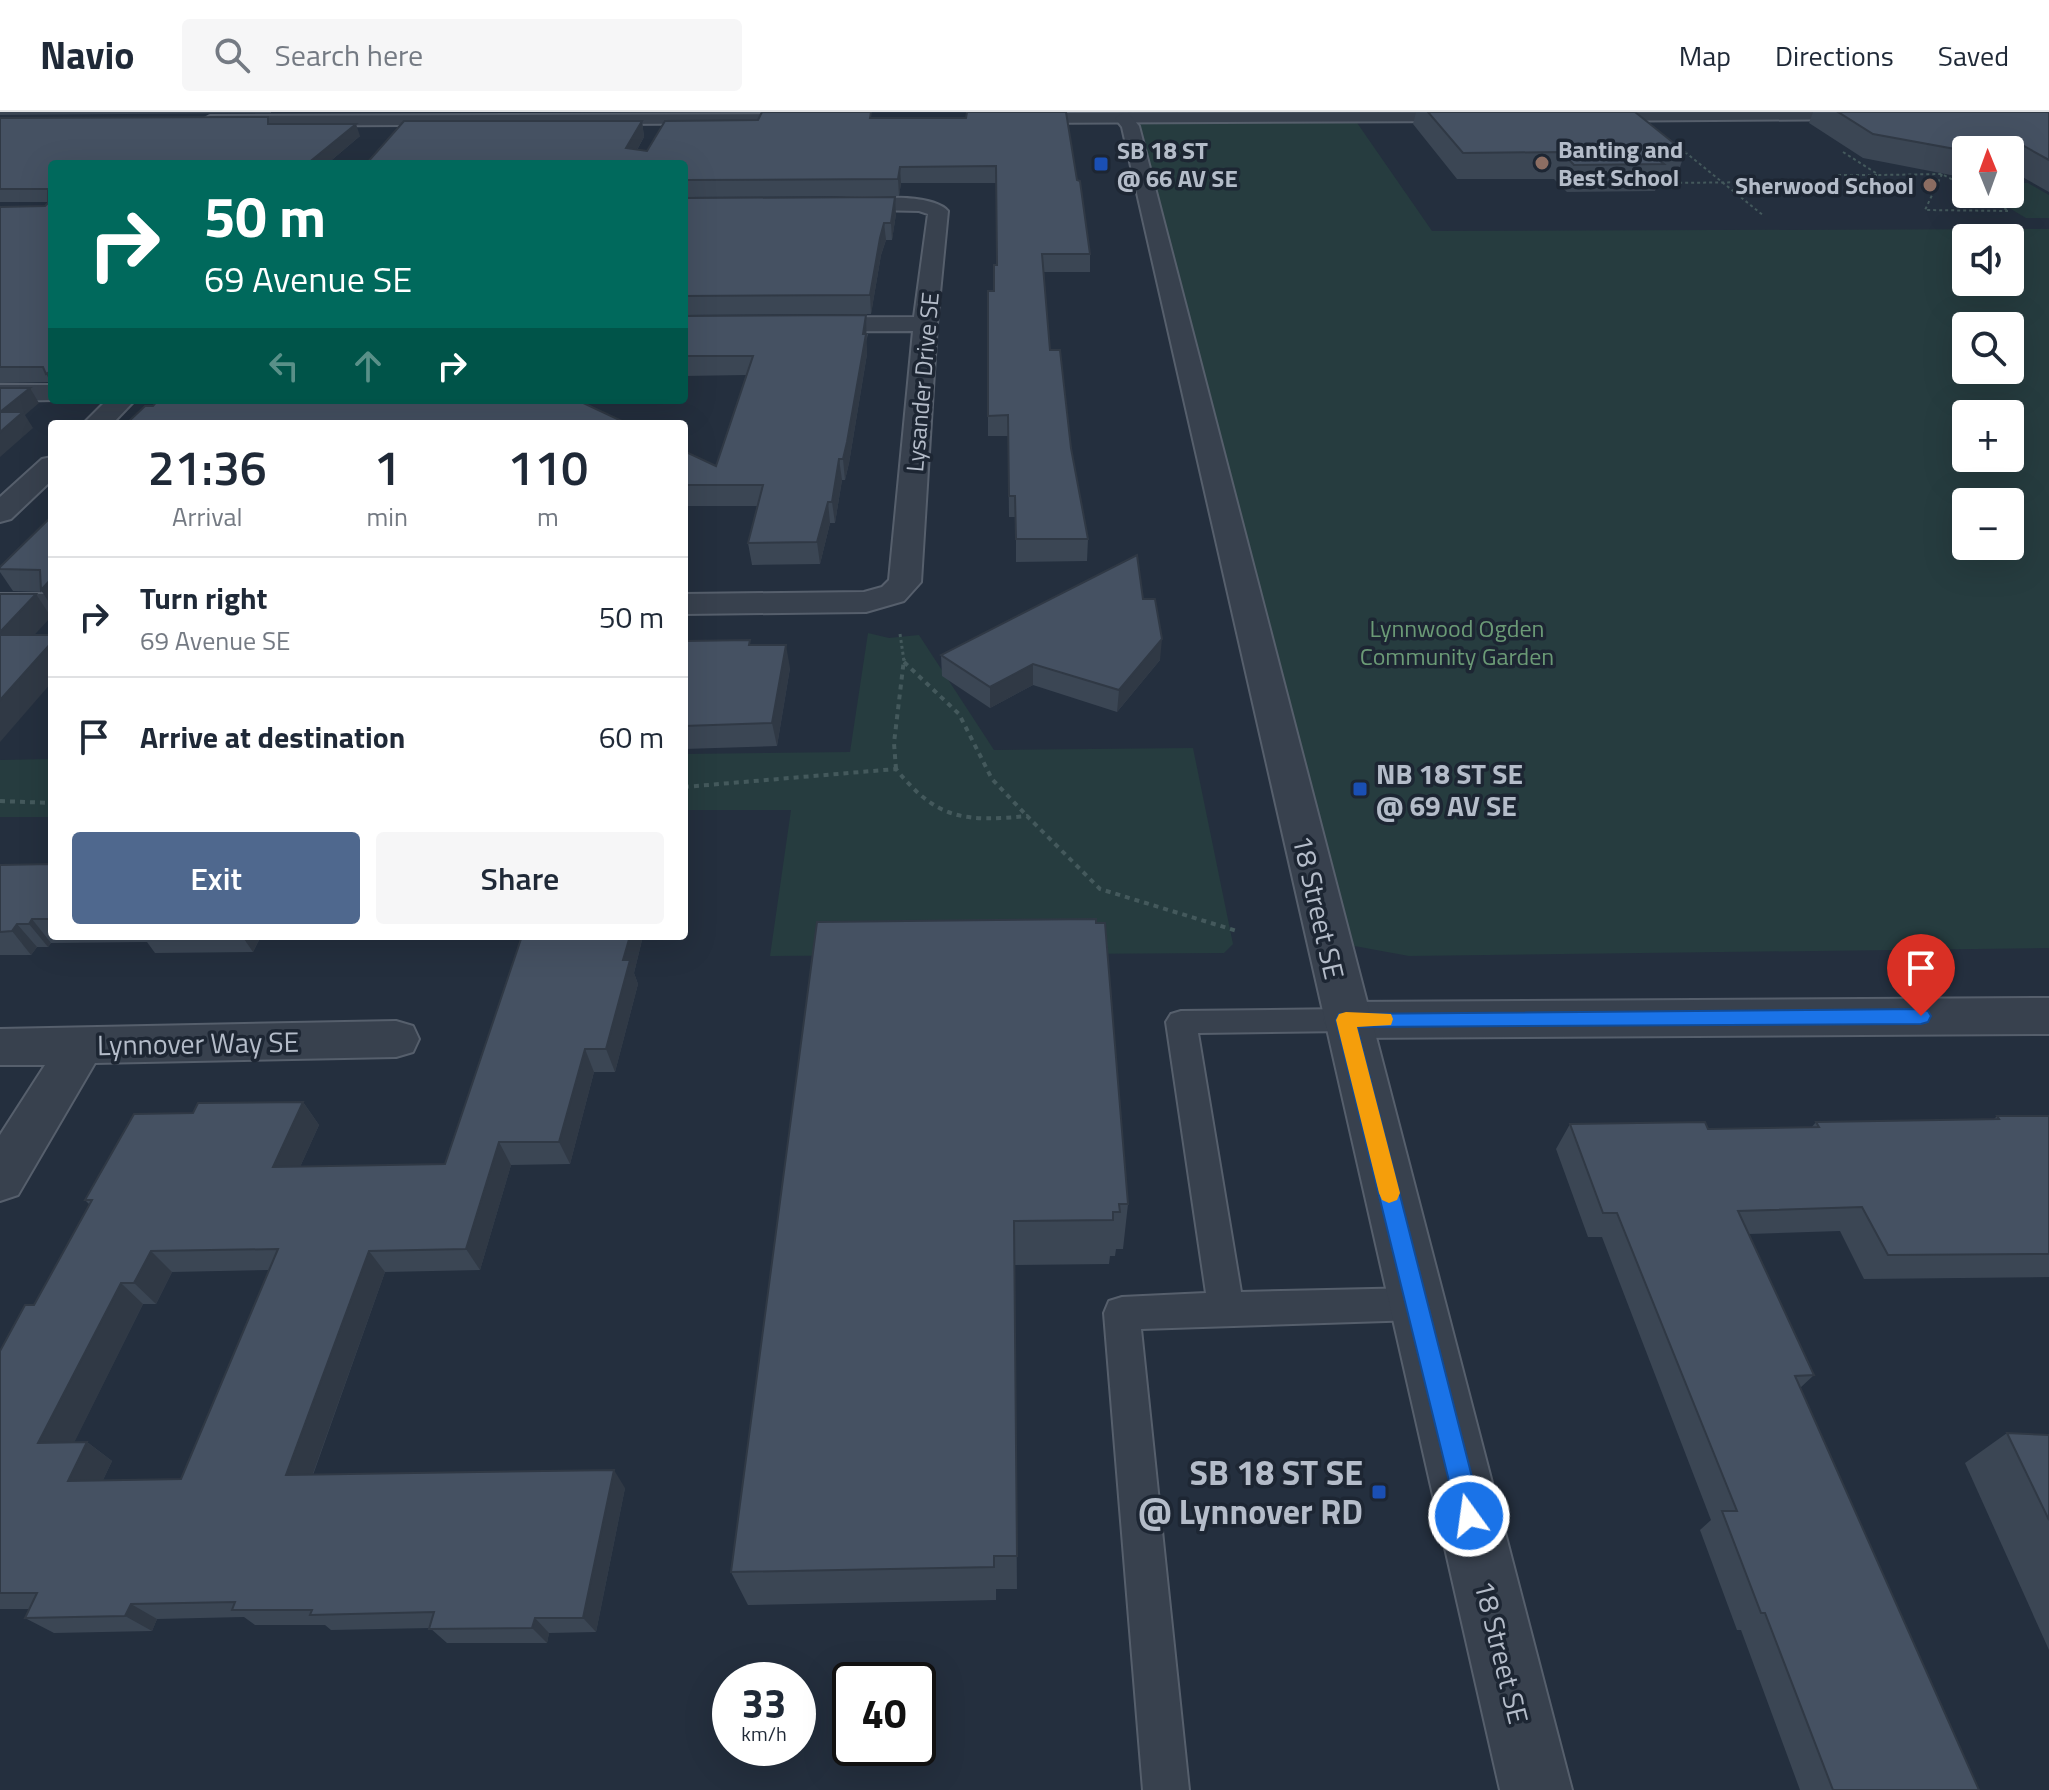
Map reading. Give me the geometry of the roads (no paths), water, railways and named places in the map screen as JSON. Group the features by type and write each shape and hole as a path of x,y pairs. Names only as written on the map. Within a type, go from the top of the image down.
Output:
{"street":[{"path":"981,118 1249,114 1493,116"},
{"path":"1574,114 1891,114"},
{"path":"191,121 666,120 758,116 830,119"},
{"name":"18 Street SE","path":"1123,118 1130,126 1536,1790"},
{"path":"653,142 666,120"},
{"name":"Lysander Drive SE","path":"688,604 866,602 893,594 905,582 909,565 925,324 938,211 921,205 812,205"},
{"path":"688,325 925,324"},
{"path":"0,393 48,393"},
{"path":"100,420 118,404"},
{"path":"0,513 48,469"},
{"path":"0,604 48,604"},
{"path":"1346,1020 2049,1016"},
{"name":"Lynnover Way SE","path":"0,1047 396,1039"},
{"path":"0,1179 82,1045"}],"lane":[{"path":"1226,1309 1181,1022 1346,1020"},
{"path":"1166,1790 1122,1313 1417,1304"}],"place":[{"name":"Banting and Best School","path":"1542,163"},
{"name":"SB 18 ST @ 66 AV SE","path":"1101,164"},
{"name":"Sherwood School","path":"1930,185"},
{"name":"NB 18 ST SE @ 69 AV SE","path":"1360,789"},
{"name":"SB 18 ST SE @ Lynnover RD","path":"1379,1492"}],"park label":[{"name":"Lynnwood Ogden Community Garden","path":"1457,642"}]}
